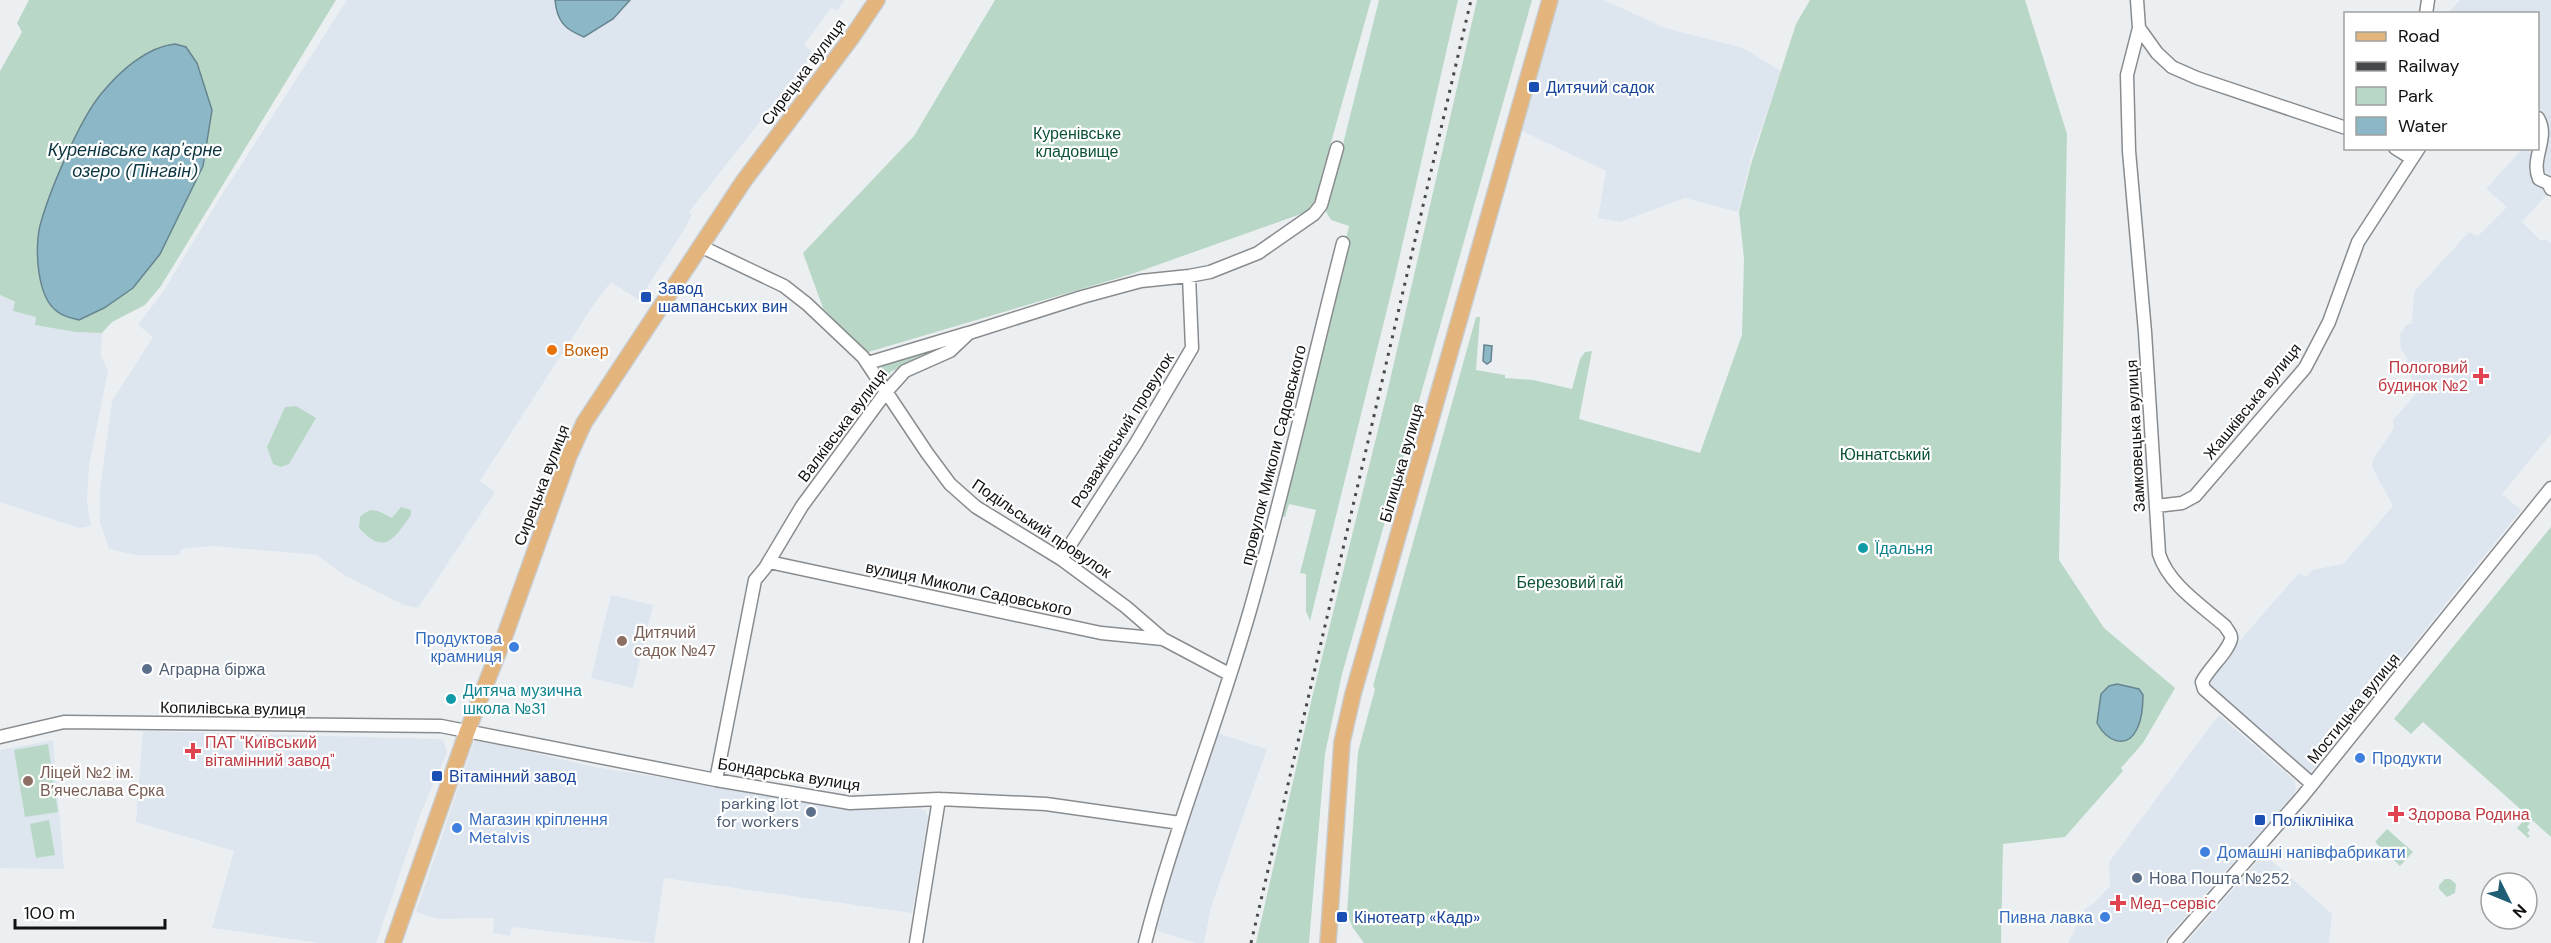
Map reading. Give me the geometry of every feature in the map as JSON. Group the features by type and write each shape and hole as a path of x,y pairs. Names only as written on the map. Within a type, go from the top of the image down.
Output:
{"main road":[{"name":"Сирецька вулиця","path":"393,943 467,732 579,432 743,182 852,38 876,0"},
{"name":"Білицька вулиця","path":"1328,943 1342,742 1353,694 1550,0"}],"street":[{"name":"Замковецька вулиця","path":"2137,0 2139,28 2127,75 2129,151 2145,332 2159,554 2166,571 2230,633 2231,639 2226,648 2202,682 2204,689 2312,784"},
{"path":"2139,28 2157,53 2172,67 2189,75 2344,127"},
{"path":"2539,122 2542,132 2539,148"},
{"name":"Валківська вулиця","path":"716,780 755,580 769,562 802,506 886,392 905,371 950,351 969,333 1141,281 1210,272 1258,253 1314,214 1321,205 1337,148"},
{"path":"2539,150 2535,170 2539,179 2548,183 2551,189"},
{"name":"Жашківська вулиця","path":"2156,506 2182,503 2194,496 2305,368 2329,322 2358,242 2415,153"},
{"name":"провулок Миколи Садовського","path":"1229,674 1254,597 1343,243"},
{"name":"Подільський провулок","path":"700,246 784,286 807,304 867,363 950,484 984,512 1061,559 1126,607 1163,639 1229,674"},
{"name":"Розважівський провулок","path":"1061,559 1136,443 1192,348 1189,276"},
{"path":"867,363 969,333"},
{"name":"Мостицька вулиця","path":"2174,943 2312,784 2551,488"},
{"name":"вулиця Миколи Садовського","path":"769,562 1101,633 1163,639"},
{"path":"1144,943 1180,823 1205,754 1229,674"},
{"name":"Копилівська вулиця","path":"0,738 64,722 441,726 467,732"},
{"name":"Бондарська вулиця","path":"467,732 716,780 850,803 939,799 1046,804 1180,823"},
{"path":"916,943 939,799"}],"shaded area":[{"path":"347,0 844,0 837,11 831,8 804,45 814,53 689,212 692,215 682,233 639,300 611,282 594,304 480,481 495,492 418,608 404,605 346,576 317,555 213,546 181,549 180,555 136,555 109,549 100,522 100,490 112,401 153,337 138,325 164,290 221,196"},
{"path":"1559,0 1604,0 1665,28 1743,48 1781,71 1751,158 1738,212 1685,198 1620,222 1598,218 1606,171 1520,130"},
{"path":"2460,0 2551,0 2551,190 2522,222 2541,241 2545,239 2551,243 2551,434 2502,494 2521,510 2307,777 2204,688 2206,679 2299,573 2307,577 2312,570 2343,564 2393,506 2372,467 2373,459 2394,428 2393,420 2415,395 2406,356 2401,350 2400,334 2406,325 2412,323 2414,292 2469,232 2478,236 2507,207 2486,189 2521,150 2539,150 2546,121 2539,111 2539,12 2449,12"},
{"path":"0,295 15,303 13,311 37,317 35,325 75,332 102,333 101,356 108,371 89,466 87,502 91,526 79,528 0,502"},
{"name":"Дитячий садок №47","path":"611,595 653,605 633,688 591,678"},
{"path":"2219,715 2294,780 2296,788 2294,794 2162,943 2068,943 2085,909 2110,886 2109,862"},
{"path":"143,731 439,739 444,741 447,753 422,810 376,943 320,943 212,928 234,851 136,822"},
{"path":"1214,732 1267,749 1211,907 1204,943 1196,943 1158,931 1155,916"},
{"path":"475,739 595,767 853,808 922,809 926,811 928,818 912,913 664,878 654,943 512,927 510,936 493,933 494,918 438,919 416,912"},
{"name":"Ліцей №2 ім. В’ячеслава Єрка","path":"53,740 64,869 0,868 0,750"},
{"path":"2264,854 2332,914 2329,943 2186,943"}],"green space":[{"path":"29,0 336,0 161,286 145,305 112,322 102,333 75,332 35,325 36,317 13,311 15,302 0,295 0,71 22,32 17,23"},
{"name":"Куренівське кладовище","path":"995,0 1371,0 1312,210 1132,274 865,353 823,308 803,253 914,136"},
{"path":"1379,0 1458,0 1395,277 1310,621 1306,611 1306,574 1300,573 1316,510 1289,504 1285,517 1282,516 1349,226 1331,220 1326,212"},
{"path":"1477,0 1532,0 1342,674 1325,754 1309,943 1256,943 1312,698 1388,389"},
{"name":"Юннатський","path":"1810,0 2025,0 2067,134 2059,560 2104,628 2175,688 2143,743 2121,768 2123,771 2065,837 2003,844 2001,943 1364,943 1353,928 1347,913 1358,752 1375,689 1373,686 1476,317 1480,317 1476,370 1505,375 1505,378 1533,380 1572,389 1580,359 1585,352 1592,351 1579,419 1700,453 1742,335 1744,259 1739,212 1751,164 1796,24"},
{"path":"950,345 890,372 891,382 887,384 874,368 877,364"},
{"path":"296,406 316,418 289,464 281,467 273,464 267,447 285,407"},
{"path":"401,507 411,510 411,515 394,537 388,541 382,543 376,541 359,528 360,517 368,511 379,511 392,518"},
{"path":"2551,527 2551,837 2532,820 2527,827 2530,830 2527,833 2530,836 2528,838 2517,828 2528,816 2423,722 2411,734 2394,719"},
{"path":"48,744 58,812 25,817 14,750"},
{"path":"49,820 55,855 36,858 30,824"},
{"path":"2387,829 2413,852 2400,866 2375,842"},
{"path":"2445,879 2450,879 2456,884 2455,893 2447,897 2439,889 2439,885"}],"water":[{"path":"555,0 630,0 613,19 584,37 571,31 563,23"},
{"name":"Куренівське кар'єрне озеро (Пінгвін)","path":"175,44 186,47 197,63 212,110 203,166 160,254 133,288 104,308 79,320 65,316 51,305 45,295 41,283 38,256 41,222 58,174 84,120 108,86 144,55"},
{"path":"1484,345 1492,346 1491,361 1487,364 1483,361"},
{"path":"2117,684 2139,689 2143,695 2142,712 2137,729 2127,740 2122,741 2111,738 2097,723 2101,694 2109,686"}],"railway":[{"path":"1251,943 1471,0"}],"place":[{"name":"Дитячий садок","path":"1534,87"},
{"name":"Завод шампанських вин","path":"646,297"},
{"name":"Вокер","path":"552,350"},
{"name":"Пологовий будинок №2","path":"2481,376"},
{"name":"Їдальня","path":"1863,548"},
{"name":"Дитячий садок №47","path":"622,641"},
{"name":"Продуктова крамниця","path":"514,647"},
{"name":"Аграрна біржа","path":"147,669"},
{"name":"Дитяча музична школа №31","path":"451,699"},
{"name":"ПАТ \"Київський вітамінний завод\"","path":"193,751"},
{"name":"Продукти","path":"2360,758"},
{"name":"Вітамінний завод","path":"437,776"},
{"name":"Ліцей №2 ім. В’ячеслава Єрка","path":"28,781"},
{"name":"parking lot for workers","path":"811,812"},
{"name":"Здорова Родина","path":"2396,814"},
{"name":"Поліклініка","path":"2260,820"},
{"name":"Магазин кріплення Metalvis","path":"457,828"},
{"name":"Домашні напівфабрикати","path":"2205,852"},
{"name":"Нова Пошта №252","path":"2137,878"},
{"name":"Мед-сервіс","path":"2118,903"},
{"name":"Кінотеатр «Кадр»","path":"1342,917"},
{"name":"Пивна лавка","path":"2105,917"}],"park label":[{"name":"Березовий гай","path":"1570,582"}]}
